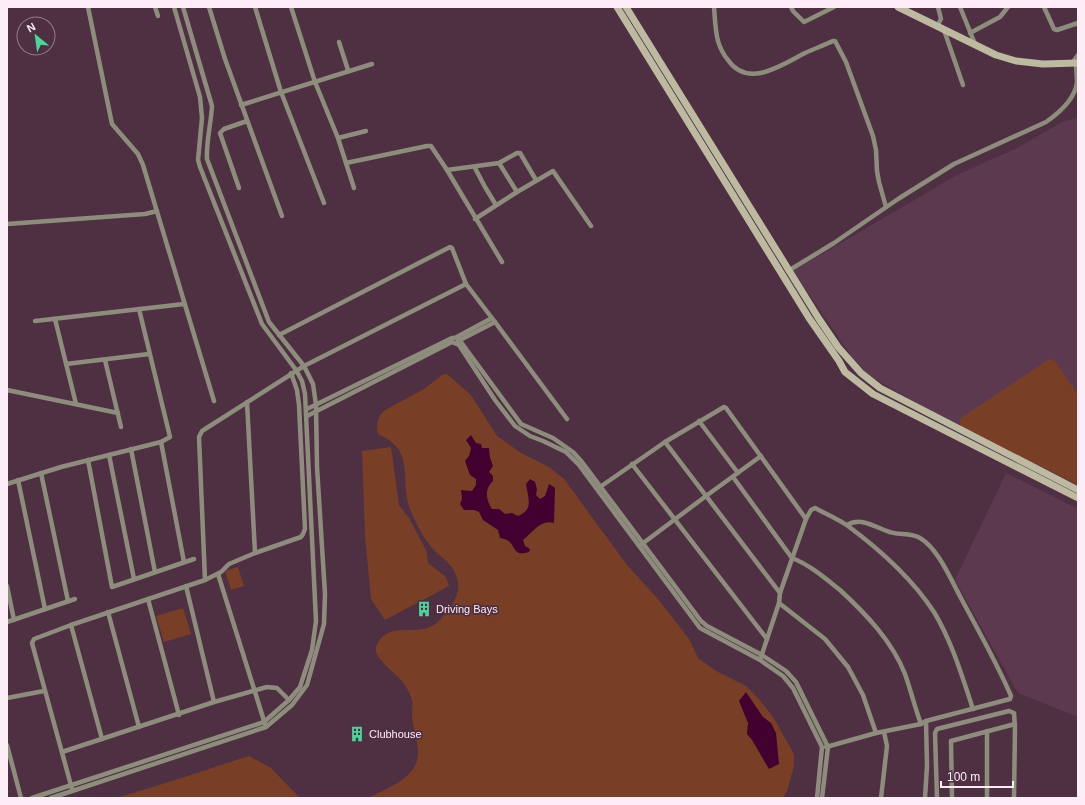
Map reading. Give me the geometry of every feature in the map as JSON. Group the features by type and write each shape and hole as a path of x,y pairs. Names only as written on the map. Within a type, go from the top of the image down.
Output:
{"street":[{"path":"88,7 112,124 140,157 214,401"},
{"path":"155,7 158,16"},
{"path":"174,7 200,97 202,118 199,151 200,167 262,324 296,370 302,381 306,394 316,621 312,650 302,683 289,700 265,725"},
{"path":"32,798 72,788 265,725 292,705 307,685 324,624 325,594 317,467 316,405 313,384 304,366 269,322 207,159 206,152 211,123 212,106 183,7"},
{"path":"209,7 241,105 282,216"},
{"path":"255,7 281,92 324,203"},
{"path":"291,7 315,82 338,138 354,188"},
{"path":"617,7 817,330 840,361 846,372 857,383 872,394 1047,478 1078,490"},
{"path":"626,7 838,347 861,373 880,388 1047,478 1078,498"},
{"path":"714,7 718,39 721,49 732,66 738,70 756,73 765,72 778,68 835,41 846,62 873,136 879,182 886,207"},
{"path":"791,7 804,22 834,7"},
{"path":"898,7 975,45 1021,62 1043,64 1075,63"},
{"path":"938,7 941,19 941,28 963,85"},
{"path":"960,7 975,45"},
{"path":"970,33 1000,18 1008,7"},
{"path":"1044,7 1054,29 1057,30 1078,23"},
{"path":"339,42 348,70"},
{"path":"784,277 789,269 834,243 886,207 954,164 1046,122 1060,113 1067,104 1076,87 1077,81 1075,63 1078,55"},
{"path":"241,105 348,70 372,64"},
{"path":"239,188 220,133 224,129 247,121"},
{"path":"338,138 366,131"},
{"path":"346,163 431,146 502,262"},
{"path":"447,170 475,168 499,164 518,153 536,180"},
{"path":"499,164 517,192"},
{"path":"475,168 496,205"},
{"path":"476,219 536,180 550,172 554,172 591,226"},
{"path":"7,224 145,214 157,211"},
{"path":"279,335 447,247 452,248 466,284 567,419"},
{"path":"205,580 200,434 202,431 296,370 466,284"},
{"path":"35,321 184,304"},
{"path":"7,484 41,473 169,439 171,436 149,354 139,309"},
{"path":"55,319 76,404"},
{"path":"307,416 456,341 494,320"},
{"path":"307,409 444,342 456,341"},
{"path":"456,341 495,400 515,426 530,436 566,452 599,487 639,547 700,628 786,671 796,682 828,746 822,798"},
{"path":"456,341 520,424 553,438 573,452 703,624 761,658 783,676 794,688 822,747 817,798"},
{"path":"66,364 149,354"},
{"path":"105,360 121,427"},
{"path":"72,788 44,691 32,641 71,625 205,580 218,574 229,564 301,537 305,529 299,405 297,390 291,374"},
{"path":"7,390 118,412"},
{"path":"247,402 255,553"},
{"path":"599,487 665,442 698,421 724,407 806,519"},
{"path":"698,421 738,473"},
{"path":"161,442 184,562"},
{"path":"665,442 780,593"},
{"path":"131,449 155,572"},
{"path":"109,455 134,579"},
{"path":"639,547 761,456"},
{"path":"88,460 112,587 194,559"},
{"path":"632,464 767,640"},
{"path":"41,473 68,601"},
{"path":"733,477 792,558 802,562 825,578 858,607 889,643 904,673 921,724"},
{"path":"18,480 45,609"},
{"path":"761,658 779,602 780,593 806,519 811,510 815,508 847,525 891,561 913,586 934,613 953,650 973,709"},
{"path":"822,747 876,733 921,724 926,721 1010,699 1011,696 997,665 945,567 930,546 919,537 888,532 869,523 856,521 847,525"},
{"path":"313,553 323,552"},
{"path":"218,574 265,725"},
{"path":"7,586 14,620"},
{"path":"186,586 214,702"},
{"path":"7,622 75,599"},
{"path":"148,599 179,714"},
{"path":"779,602 825,639 848,666 863,695 876,733"},
{"path":"108,612 139,727"},
{"path":"71,625 102,739"},
{"path":"62,752 214,702 266,687 276,688 289,700"},
{"path":"7,698 44,691"},
{"path":"937,798 935,733 937,729 1009,711 1014,713 1015,724 1014,798"},
{"path":"925,798 928,766 926,721"},
{"path":"952,798 950,741 1015,724"},
{"path":"987,731 987,798"},
{"path":"881,798 887,746 884,732"},
{"path":"7,745 21,798"},
{"path":"50,798 72,788"}],"shaded area":[{"path":"1078,118 1078,484 924,407 868,375 852,357 793,271 957,175 1017,148 1064,121"},
{"path":"1049,359 1055,361 1078,395 1078,485 963,428 960,423 961,418"},
{"path":"447,374 471,395 497,436 521,453 549,467 564,479 627,565 658,599 689,639 698,658 716,671 746,686 759,699 773,717 794,754 794,766 787,791 783,798 368,798 394,785 409,774 417,759 418,749 412,720 412,703 408,690 403,682 381,660 376,651 376,647 386,634 393,631 425,629 435,624 451,607 458,590 457,578 452,567 433,548 416,523 407,498 402,457 398,449 390,441 378,434 378,421 380,415 385,410 424,389 442,375"},
{"path":"471,435 476,443 481,444 482,448 489,448 493,466 489,472 493,476 493,481 488,487 487,498 492,509 499,509 505,514 512,513 518,516 523,513 528,507 529,503 526,484 530,479 535,482 537,489 536,495 540,499 545,496 549,484 555,488 554,523 549,522 541,525 523,540 525,546 530,549 529,552 517,552 510,542 500,538 498,530 483,520 479,512 474,510 464,510 460,504 462,499 461,490 472,491 476,485 476,479 470,475 465,461 469,456 471,448 466,440"},
{"path":"391,447 399,505 409,518 427,552 428,563 446,577 449,586 385,620 371,599 365,535 362,451"},
{"path":"1006,473 1078,509 1078,717 1018,693 955,580"},
{"path":"238,567 244,586 231,590 225,571"},
{"path":"183,608 191,634 164,642 156,616"},
{"path":"746,692 763,717 771,723 776,733 779,764 769,769 747,734 748,723 739,701"},
{"path":"249,756 271,768 300,798 115,798 165,783"}],"place":[{"name":"Driving Bays","path":"424,609"},
{"name":"Clubhouse","path":"357,734"}]}
